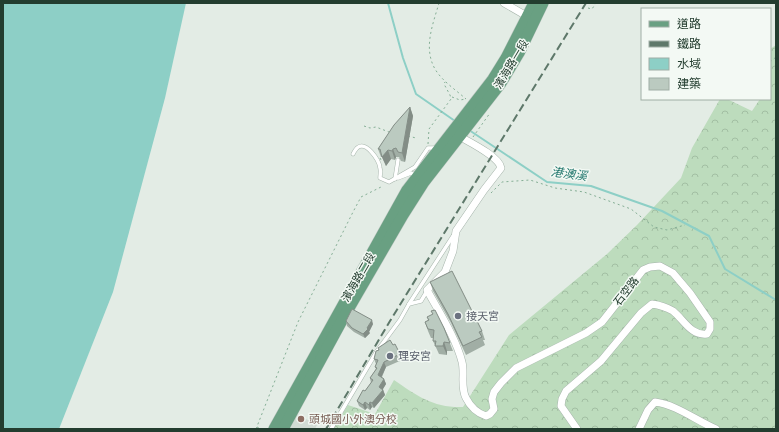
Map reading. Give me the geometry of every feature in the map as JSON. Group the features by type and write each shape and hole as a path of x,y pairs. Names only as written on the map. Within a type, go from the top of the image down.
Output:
{"main road":[{"name":"濱海路一段","path":"456,134 472,122 501,83 519,53 531,19 534,3"},
{"name":"濱海路一段","path":"531,19 543,3"},
{"name":"濱海路二段","path":"399,213 413,174 456,134"},
{"name":"濱海路二段","path":"283,429 306,380 399,213 424,182 456,134"},
{"name":"濱海路二段","path":"274,429 306,380"}],"street":[{"path":"504,3 531,19"},
{"path":"427,290 445,272 453,251 456,231 484,190 502,168 500,164 486,152 456,134"},
{"name":"石空路","path":"427,290 458,348 463,364 464,390 466,398 479,414 486,416 494,409 492,399 494,392 516,368 586,333 602,322 643,270 650,267 660,266 672,273 690,293 707,316 710,322 710,329 707,334 692,330 673,311 662,305 652,304 641,313 601,361 566,390 561,406 577,429"},
{"path":"639,429 648,410 655,402 665,403 675,407 716,429"}],"lane":[{"path":"353,154 357,148 361,146 368,148 375,156 380,168 380,178 389,182 411,173 413,174"},
{"path":"413,174 415,168 428,148 440,148"},
{"path":"395,179 398,160"},
{"path":"395,179 413,174"},
{"path":"331,429 377,351 400,320 456,231"},
{"path":"409,304 421,301 427,290"}],"path":[{"path":"439,3 430,31 430,56 435,69 446,82 469,101"},
{"path":"588,8 592,9 596,3"},
{"path":"446,82 444,84 451,97 460,100 467,99"},
{"path":"428,148 429,129 449,103 451,97"},
{"path":"471,139 472,122 490,113"},
{"path":"364,126 370,128 376,127 385,132 391,133"},
{"path":"410,137 411,133"},
{"path":"403,135 416,138"},
{"path":"380,158 381,160 383,158"},
{"path":"491,192 502,182 530,180 555,188 584,192 631,210 654,227 667,230 685,225"},
{"path":"256,429 298,322 352,212 361,197 389,182"},
{"path":"257,426 261,429"}],"shaded area":[{"name":"頭城國小外澳分校","path":"297,414 317,425 315,429 289,429"}],"green space":[{"path":"776,45 776,429 333,429 348,405 375,414 394,380 426,400 453,407 463,407 509,335 607,254 637,225 681,178 692,148 719,100 729,100 752,111 759,100 771,100 771,48"}],"water":[{"path":"3,3 186,3 165,98 113,292 59,429 3,429"}],"building":[{"path":"410,107 402,153 398,152 396,148 392,151 388,150 382,157 380,149 378,149 394,125"},
{"name":"接天宮","path":"452,271 482,331 479,332 482,337 463,346 448,314 430,282"},
{"path":"352,309 372,320 367,328 368,329 363,334 352,328 346,321"},
{"path":"435,310 450,343 444,342 443,346 435,346 436,341 433,341 434,330 428,329 425,322 429,320 427,317 433,314 431,311"},
{"path":"390,340 393,345 395,344 400,354 384,362 378,375 384,379 379,387 383,390 372,403 370,402 369,405 365,402 363,405 357,401 363,390 365,391 373,380 370,378 377,368 375,367 378,360 374,359 376,351"}],"waterway":[{"name":"港澳溪","path":"388,3 403,58 416,94 455,121"},
{"name":"港澳溪","path":"469,130 547,182 591,186 662,211 709,236 725,269 776,300"}],"railway":[{"path":"326,429 390,321 586,3"}],"place":[{"name":"接天宮","path":"458,316"},
{"name":"理安宮","path":"390,356"},
{"name":"頭城國小外澳分校","path":"301,419"}]}
